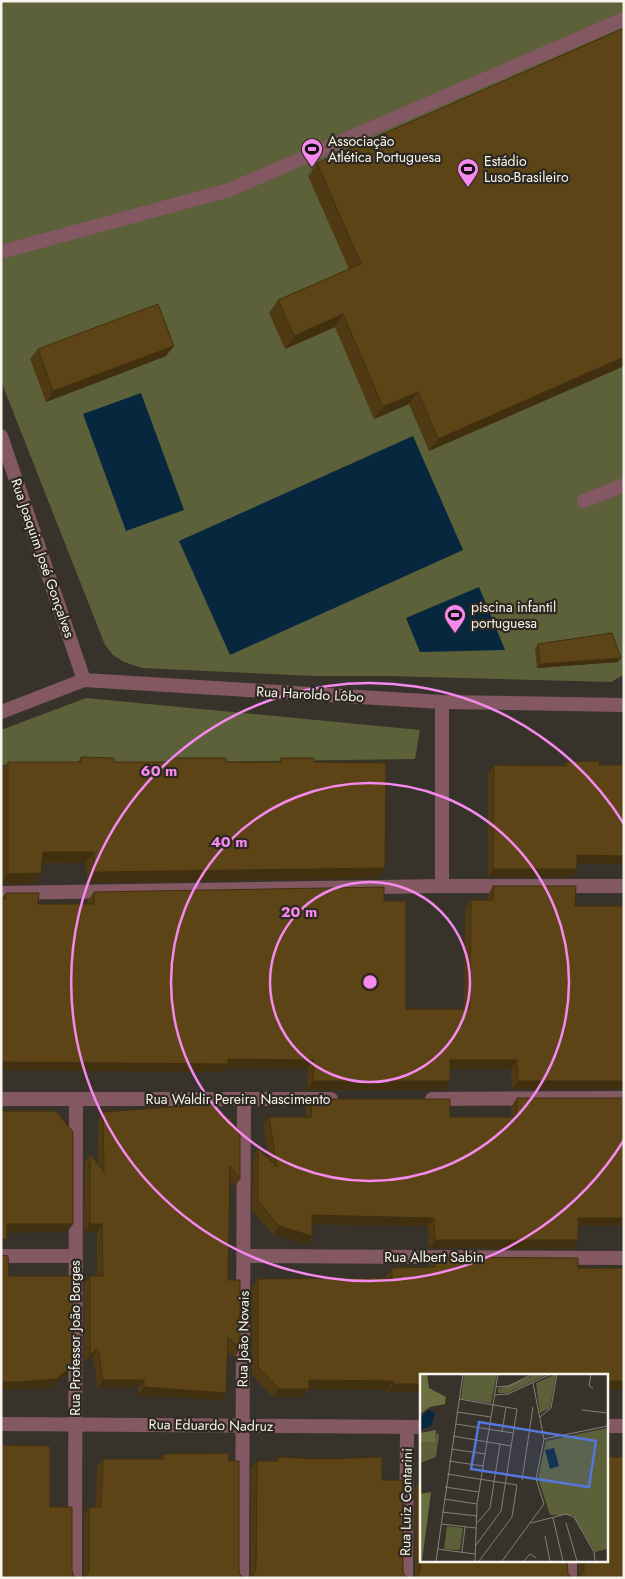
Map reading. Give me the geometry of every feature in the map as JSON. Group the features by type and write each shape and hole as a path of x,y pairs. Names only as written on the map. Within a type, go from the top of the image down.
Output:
{"street":[{"path":"1,252 229,190 624,19"},
{"name":"Rua Joaquim José Gonçalves","path":"1,436 84,680"},
{"path":"584,501 624,485"},
{"name":"Rua Haroldo Lôbo","path":"1,712 84,680 442,702 624,705"},
{"path":"442,702 442,886"},
{"path":"1,893 442,886 624,886"},
{"path":"419,1099 624,1098"},
{"name":"Rua Waldir Pereira Nascimento","path":"1,1099 342,1099"},
{"name":"Rua Professor João Borges","path":"75,1578 76,1099"},
{"name":"Rua João Novais","path":"242,1578 244,1100"},
{"path":"1,1256 76,1256"},
{"name":"Rua Albert Sabin","path":"244,1256 624,1258"},
{"name":"Rua Eduardo Nadruz","path":"1,1424 75,1423 414,1427"},
{"path":"608,1426 624,1426"},
{"name":"Rua Luiz Contarini","path":"406,1578 414,1427"},
{"path":"570,1562 570,1578"}],"green space":[{"name":"Associação Atlética Portuguesa","path":"1,1 624,1 623,675 611,682 314,676 142,668 124,662 113,655 105,645 1,381"},
{"path":"86,698 420,730 415,759 1,765 1,730"}],"water":[{"path":"141,393 184,510 126,531 83,414"},
{"path":"413,436 463,550 230,655 179,541"},
{"name":"piscina infantil portuguesa","path":"479,587 505,650 420,652 406,618"}],"building":[{"name":"Estádio Luso-Brasileiro","path":"624,28 624,357 438,439 418,392 383,407 343,314 294,336 278,300 361,264 317,163"},
{"path":"158,304 174,346 53,391 38,349"},
{"path":"612,633 621,658 540,664 538,644"},
{"path":"81,757 114,758 114,762 170,762 170,758 226,758 226,762 281,762 281,758 314,758 314,762 386,763 385,868 94,872 94,852 43,852 41,873 8,874 8,762 81,762"},
{"path":"599,761 599,765 624,765 624,856 577,855 577,869 493,869 494,765 566,766 566,762"},
{"path":"493,886 576,886 575,906 624,906 624,1081 518,1081 517,1060 450,1060 450,1081 313,1081 314,1060 228,1059 228,1064 1,1062 1,899 6,899 6,893 39,893 38,904 94,904 94,892 384,887 384,901 406,901 406,1009 470,1009 471,900 493,900"},
{"path":"517,1098 624,1098 624,1218 578,1218 578,1240 435,1240 434,1218 312,1215 312,1236 279,1226 258,1201 258,1148 277,1167 269,1117 311,1117 312,1099 450,1099 450,1117 516,1117"},
{"path":"213,1104 227,1118 231,1118 231,1121 240,1131 240,1179 230,1166 228,1280 240,1280 240,1350 228,1337 226,1393 144,1387 144,1380 103,1380 98,1349 90,1355 90,1276 103,1276 102,1224 90,1224 90,1154 104,1172 103,1112"},
{"path":"1,1111 56,1111 73,1132 73,1224 7,1224 7,1239 1,1242"},
{"path":"1,1253 8,1256 9,1276 73,1276 73,1366 56,1379 1,1382"},
{"path":"435,1257 578,1258 578,1268 624,1268 624,1381 608,1381 608,1374 420,1374 420,1384 393,1384 393,1381 309,1380 309,1389 279,1389 258,1367 258,1279 392,1278 392,1268 435,1267"},
{"path":"1,1445 50,1446 50,1507 72,1507 72,1570 73,1575 78,1578 1,1578"},
{"path":"228,1453 229,1461 239,1461 239,1570 240,1575 245,1578 85,1578 89,1571 89,1507 101,1507 103,1459 164,1459 164,1454"},
{"path":"278,1457 321,1459 382,1457 382,1480 403,1480 403,1570 404,1575 409,1578 252,1578 256,1570 257,1461 278,1461"},
{"path":"608,1457 624,1457 624,1578 580,1578 584,1571 584,1562 608,1562"},
{"path":"420,1562 567,1562 568,1574 573,1578 416,1578 420,1571"}],"place":[{"name":"Associação Atlética Portuguesa","path":"312,168"},
{"name":"Estádio Luso-Brasileiro","path":"468,188"},
{"name":"piscina infantil portuguesa","path":"455,634"}]}
